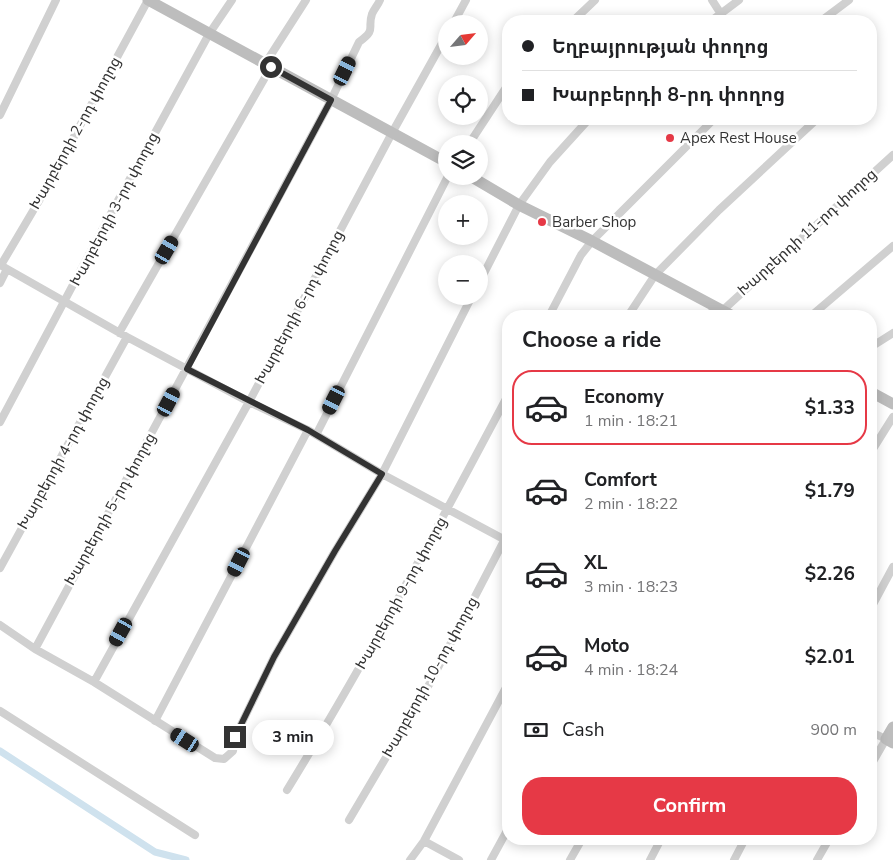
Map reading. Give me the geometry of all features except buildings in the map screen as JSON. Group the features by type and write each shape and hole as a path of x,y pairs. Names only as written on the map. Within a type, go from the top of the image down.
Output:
{"street":[{"path":"0,115 56,0"},
{"path":"148,0 438,158"},
{"name":"Խարբերդի 2-րդ փողոց","path":"0,282 3,266 148,0"},
{"name":"Խարբերդի 3-րդ փողոց","path":"0,422 209,34 232,0"},
{"name":"Խարբերդի 4-րդ փողոց","path":"0,568 123,335 268,66 306,0"},
{"name":"Խարբերդի 5-րդ փողոց","path":"35,649 187,369 360,42 372,29 372,16 380,0"},
{"path":"458,15 466,0"},
{"path":"579,15 595,0"},
{"path":"712,0 721,14 739,0"},
{"path":"829,15 849,0"},
{"name":"Խարբերդի 6-րդ փողոց","path":"94,682 249,402 438,50"},
{"path":"475,135 502,94"},
{"path":"488,265 519,204 550,162 583,125"},
{"path":"552,310 582,254 592,242 708,125"},
{"path":"632,310 654,275 719,210 811,125"},
{"name":"Խարբերդի 11-րդ փողոց","path":"722,310 893,155"},
{"path":"316,435 443,185"},
{"path":"486,185 716,310"},
{"path":"818,310 893,246"},
{"path":"3,266 123,335 249,402 308,430 382,474 502,539"},
{"path":"0,625 35,649 94,682 215,758 224,759 234,751 235,737 274,657 382,474 467,305"},
{"path":"877,343 893,333"},
{"path":"877,395 893,404"},
{"name":"Խարբերդի 9-րդ փողոց","path":"287,790 332,715 448,509 502,406"},
{"path":"877,442 893,417"},
{"path":"155,721 308,430"},
{"name":"Խարբերդի 10-րդ փողոց","path":"349,820 430,683 502,548"},
{"path":"877,597 893,567"},
{"path":"410,860 424,841 502,695"},
{"path":"0,711 195,835"},
{"path":"877,757 890,741 893,727"},
{"path":"877,735 890,741"},
{"path":"491,860 502,840"},
{"path":"424,841 459,860"},
{"path":"570,860 579,845"},
{"path":"650,860 658,845"},
{"path":"734,860 742,845"},
{"path":"817,860 826,845"}],"waterway":[{"path":"0,751 155,852 186,860"}],"place":[{"name":"Apex Rest House","path":"670,138"},
{"name":"Barber Shop","path":"542,222"}],"route":[{"path":"235,737 274,657 382,474 308,430 249,402 187,369 331,100 271,67"}]}
